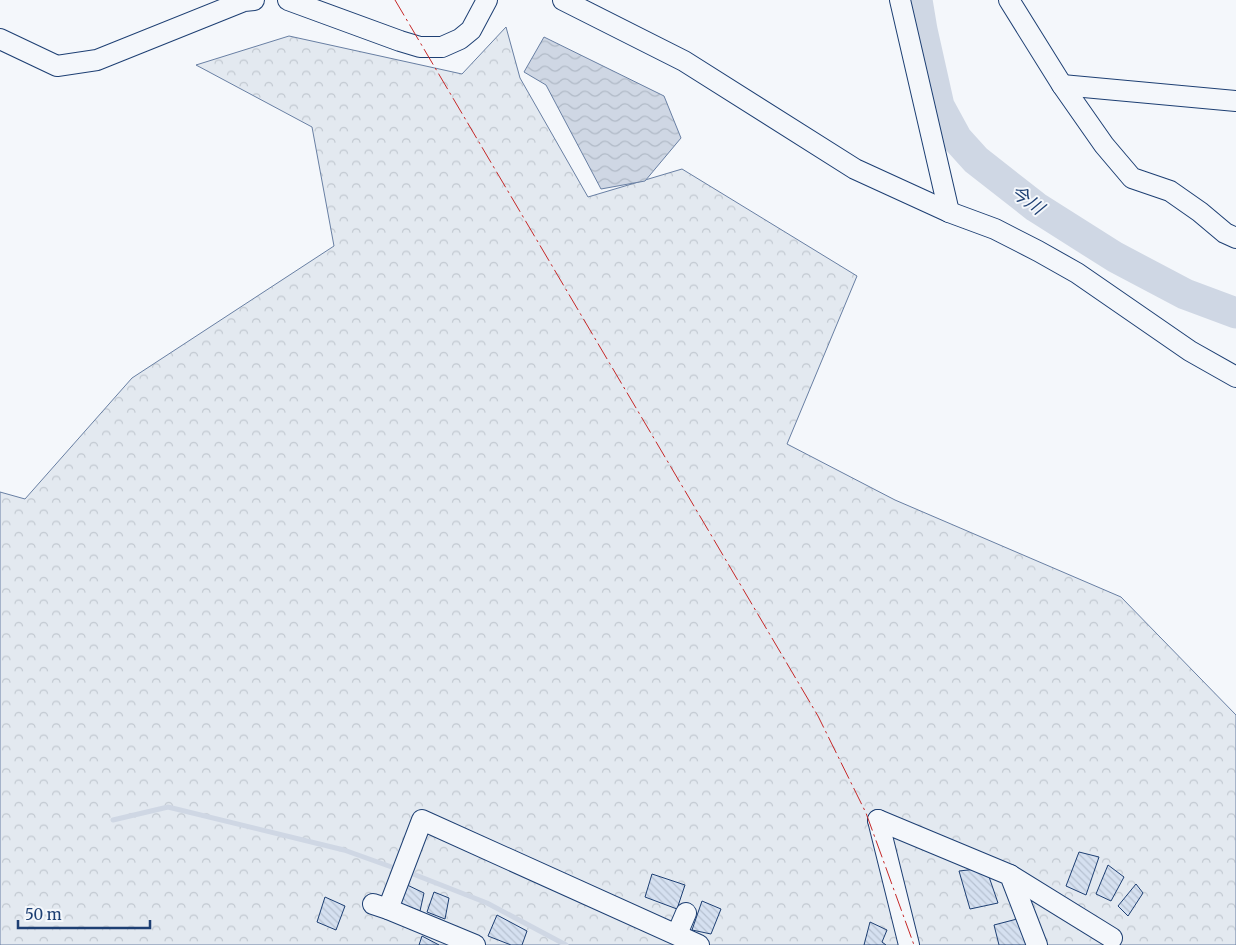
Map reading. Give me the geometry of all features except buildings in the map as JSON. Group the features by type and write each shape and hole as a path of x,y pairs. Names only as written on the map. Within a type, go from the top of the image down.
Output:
{"street":[{"path":"0,39 57,66 97,60 244,1 254,0"},
{"path":"288,0 400,42 420,47 442,47 460,39 471,30 487,0"},
{"path":"563,0 684,60 855,169 949,212 995,229 1054,259 1077,272 1190,351 1236,377"},
{"path":"900,0 949,212"},
{"path":"1009,0 1062,85 1104,145 1132,178 1170,191 1200,212 1225,233 1236,238"},
{"path":"1062,85 1236,101"},
{"path":"474,945 381,906 398,882 422,820 699,945"},
{"path":"909,945 878,820 1010,875 1112,938"},
{"path":"1010,875 1037,945"},
{"path":"678,934 686,913"}],"green space":[{"path":"506,27 520,78 588,197 682,169 857,276 787,444 895,500 1121,597 1236,715 1236,945 0,945 0,492 25,499 132,378 334,246 312,127 196,65 289,36 462,74"}],"water":[{"path":"544,37 664,96 681,138 645,181 601,189 546,85 524,72"}],"waterway":[{"name":"今川","path":"917,0 939,106 957,139 976,160 1036,207 1115,257 1185,294 1236,313"},
{"path":"113,820 168,807 344,850 400,870"},
{"path":"408,872 487,903 566,945"}],"power":[{"path":"395,0 818,716 866,813 914,945"}]}
